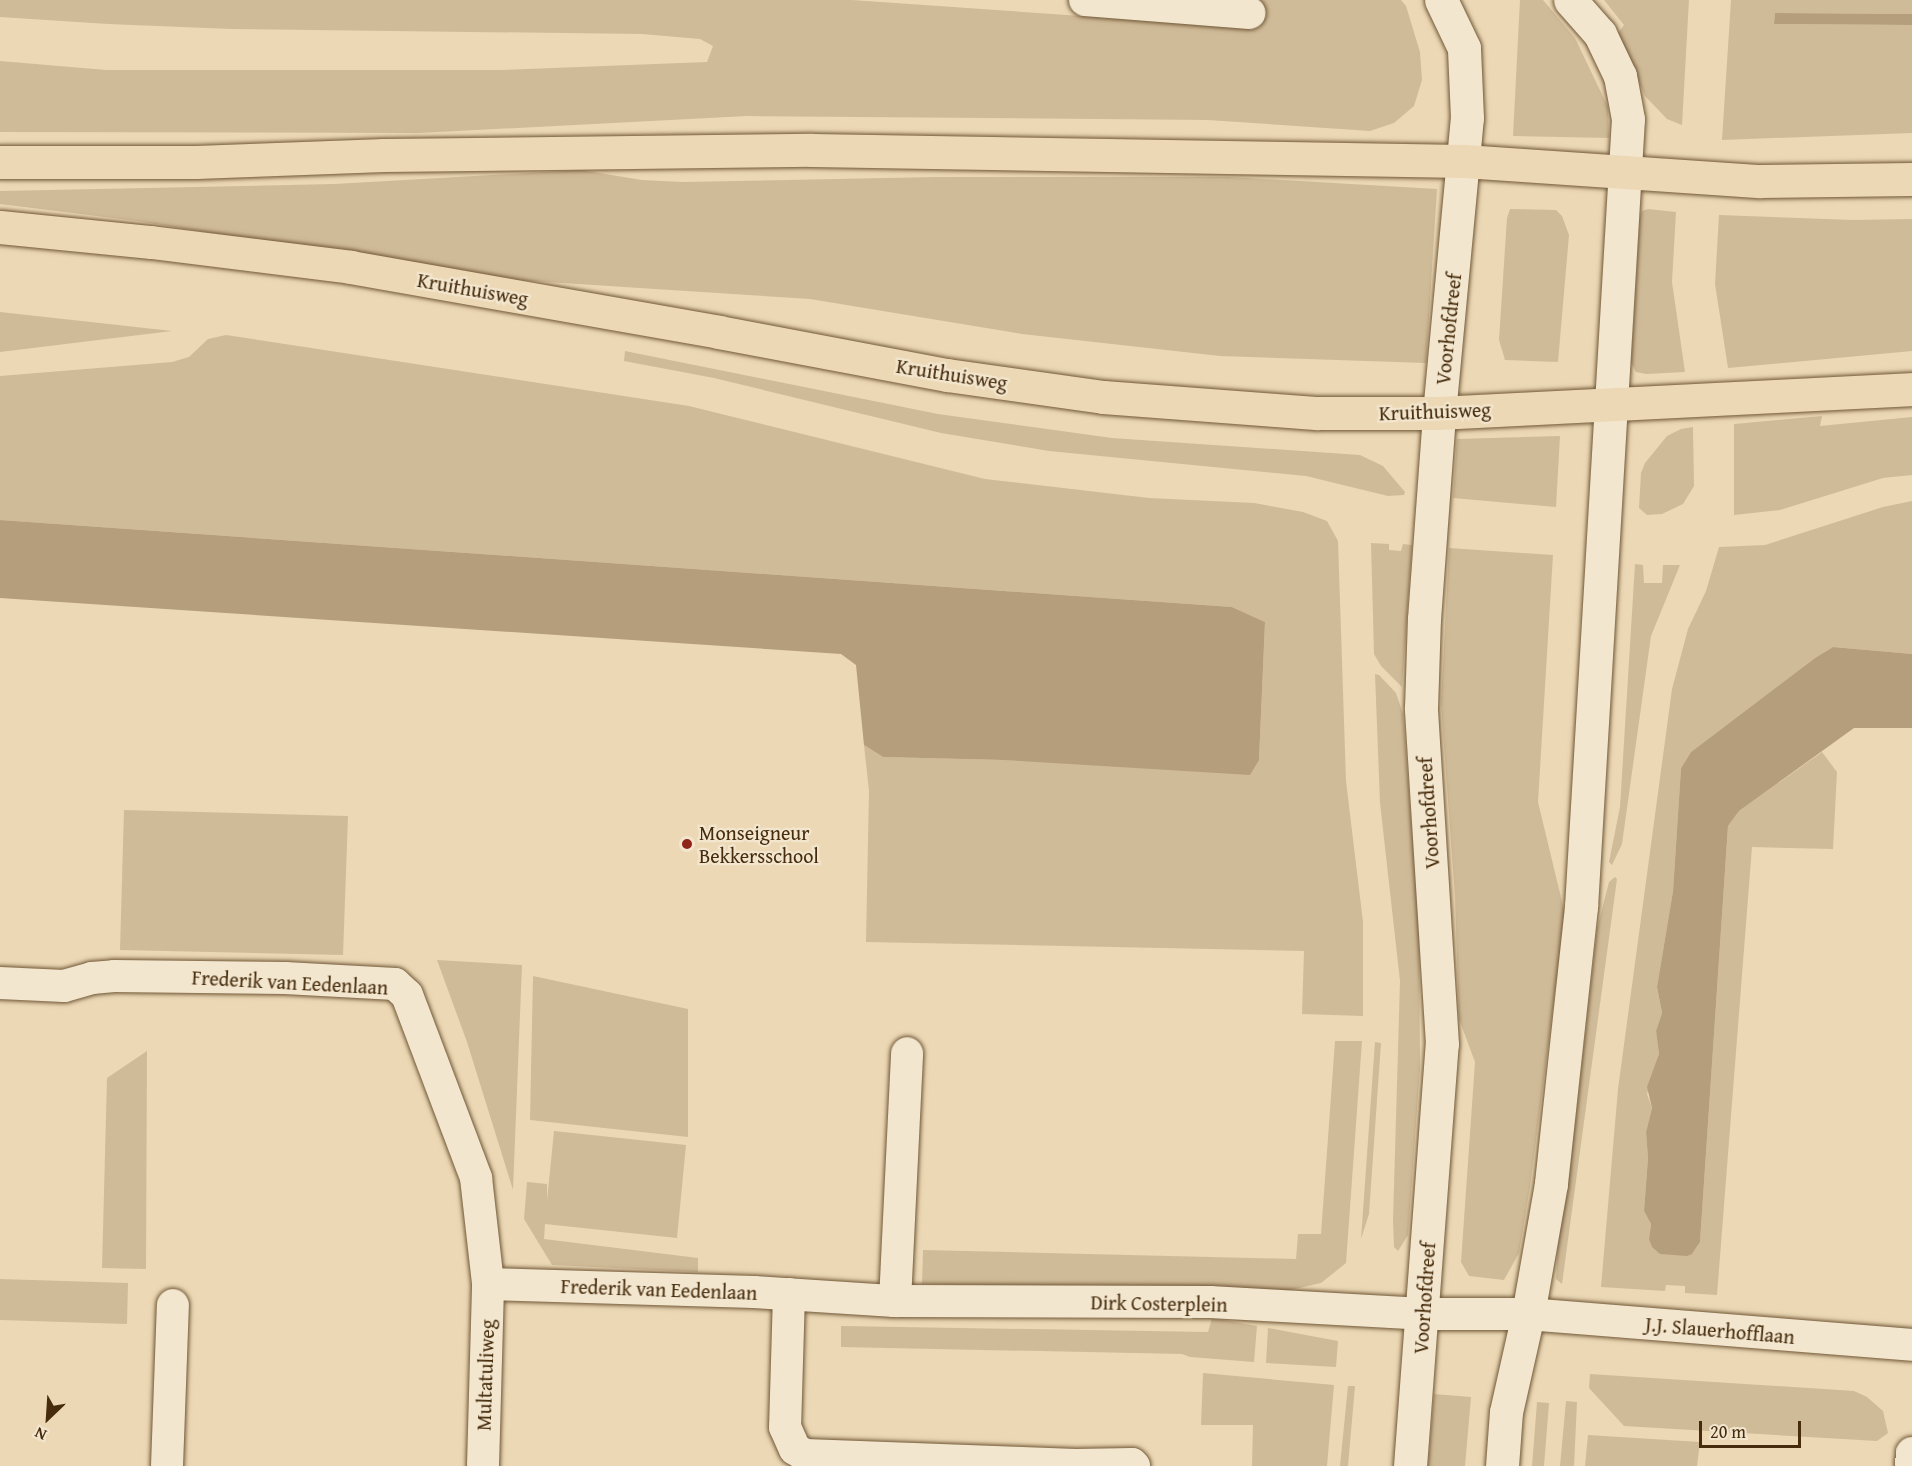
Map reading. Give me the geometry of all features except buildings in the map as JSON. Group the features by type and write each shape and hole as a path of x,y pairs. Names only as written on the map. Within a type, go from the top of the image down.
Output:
{"main road":[{"path":"0,162 196,162 384,155 812,150 1464,161 1623,174 1760,181 1912,179"},
{"name":"Kruithuisweg","path":"0,227 151,242 351,267 947,375 1102,397 1318,413 1439,413 1610,402 1699,402 1912,389"}],"street":[{"path":"1085,0 1250,13"},
{"name":"Voorhofdreef","path":"1410,1466 1442,1044 1421,708 1424,619 1439,413 1467,118 1464,48 1441,0"},
{"path":"1502,1466 1506,1412 1528,1314 1552,1172 1581,907 1628,119 1620,76 1599,34 1570,0"},
{"name":"Frederik van Eedenlaan","path":"0,983 64,986 92,978 114,976 285,978 395,984 407,995 476,1178 488,1284 789,1294"},
{"path":"895,1300 907,1053"},
{"name":"Multatuliweg","path":"483,1466 488,1284"},
{"path":"789,1294 785,1427 795,1449 805,1455 1134,1466"},
{"name":"Dirk Costerplein","path":"789,1294 895,1300 1210,1302 1423,1314 1528,1314"},
{"path":"167,1466 174,1305"},
{"name":"J.J. Slauerhofflaan","path":"1528,1314 1912,1345"},
{"path":"1911,1466 1912,1453"}],"shaded area":[{"path":"0,0 852,0 1255,28 1258,0 1401,0 1406,6 1420,52 1422,80 1414,106 1394,123 1370,131 1208,120 747,116 419,133 0,132 0,61 106,70 501,70 707,62 713,46 700,39 642,34 231,29 108,24 0,17"},
{"path":"1520,0 1543,0 1575,38 1608,107 1609,138 1513,136"},
{"path":"1604,0 1689,0 1682,125 1667,119 1645,96 1618,33 1624,25"},
{"path":"1731,0 1912,0 1912,14 1775,13 1774,24 1912,25 1912,133 1722,140"},
{"path":"1775,13 1912,14 1912,25 1774,24"},
{"path":"581,170 642,180 683,182 936,177 1229,177 1437,189 1426,363 1220,356 1022,334 810,299 500,279 137,221 0,204 0,191 334,184"},
{"path":"1510,209 1556,210 1562,216 1569,235 1558,362 1505,360 1499,340 1507,218"},
{"path":"1648,209 1676,212 1672,282 1685,372 1646,374 1636,372 1631,363 1640,216 1642,211"},
{"path":"1719,215 1853,220 1912,219 1912,351 1728,368 1715,284"},
{"path":"0,312 172,331 0,352"},
{"path":"226,335 689,406 985,479 1149,498 1254,503 1303,512 1327,521 1338,541 1346,781 1363,922 1363,1016 1302,1014 1304,951 866,942 869,791 864,745 883,757 1004,760 1259,760 1265,622 1232,607 0,520 0,376 172,362 189,357 208,339"},
{"path":"625,351 938,414 1112,438 1360,455 1383,466 1405,492 1404,495 1388,496 1306,476 1049,451 941,433 714,378 624,361"},
{"path":"1822,416 1820,426 1912,417 1912,475 1883,478 1780,510 1734,515 1734,424"},
{"path":"1693,427 1694,486 1683,504 1662,514 1647,515 1639,508 1641,473 1645,463 1667,436 1681,429"},
{"path":"1560,436 1556,507 1453,498 1457,439"},
{"path":"1912,501 1912,654 1833,647 1815,658 1691,752 1681,768 1673,891 1657,987 1662,1013 1656,1031 1659,1054 1647,1094 1652,1108 1646,1132 1648,1158 1644,1211 1651,1224 1649,1239 1692,1254 1700,1242 1728,826 1739,811 1822,752 1837,772 1833,849 1752,847 1717,1295 1685,1293 1685,1286 1666,1285 1665,1291 1601,1287 1618,1089 1672,689 1688,629 1706,591 1719,547 1765,545 1883,507"},
{"path":"0,520 1232,607 1265,622 1259,760 1250,775 1004,760 883,757 864,745 856,665 841,654 0,598"},
{"path":"1371,543 1389,544 1389,550 1401,551 1403,544 1412,545 1402,687 1381,666 1374,654"},
{"path":"1449,548 1553,555 1538,802 1565,914 1530,1187 1519,1253 1504,1280 1469,1276 1461,1262 1475,1062 1459,1019 1455,897 1441,704"},
{"path":"1635,564 1643,565 1644,583 1662,583 1663,565 1680,565 1651,636 1622,844 1612,865 1609,862 1620,807"},
{"path":"1833,647 1912,654 1912,728 1854,728 1739,811 1728,826 1700,1242 1692,1254 1687,1256 1660,1254 1652,1247 1649,1239 1651,1224 1644,1211 1648,1158 1646,1132 1652,1108 1647,1087 1659,1054 1656,1031 1662,1013 1657,987 1673,891 1681,768 1691,752 1815,658"},
{"path":"1375,674 1379,675 1396,693 1403,714 1419,924 1420,1068 1408,1235 1398,1251 1394,1247 1393,1220 1400,981 1380,803"},
{"path":"124,810 348,816 343,955 120,950"},
{"path":"1615,877 1617,879 1562,1284 1556,1279 1558,1238 1571,1160 1597,929 1609,882"},
{"path":"437,960 522,965 513,1190 467,1042"},
{"path":"533,976 688,1009 688,1137 530,1120"},
{"path":"1335,1041 1362,1041 1346,1263 1321,1283 1286,1291 922,1284 923,1250 1296,1259 1298,1234 1321,1234"},
{"path":"1375,1042 1381,1043 1369,1214 1361,1239"},
{"path":"147,1051 146,1269 102,1268 107,1078"},
{"path":"554,1131 686,1145 677,1238 545,1224 544,1239 698,1258 698,1272 552,1265 524,1219 527,1182 547,1184 547,1201"},
{"path":"0,1279 128,1283 127,1324 0,1320"},
{"path":"1212,1318 1257,1326 1254,1362 1190,1357 1182,1354 841,1347 841,1326 1208,1332"},
{"path":"1268,1328 1338,1341 1336,1367 1266,1363"},
{"path":"1203,1373 1334,1385 1327,1466 1252,1466 1253,1425 1201,1425"},
{"path":"1590,1374 1854,1391 1867,1397 1883,1411 1888,1433 1877,1441 1624,1426 1589,1388"},
{"path":"1348,1386 1355,1386 1348,1466 1340,1466"},
{"path":"1434,1394 1471,1397 1465,1466 1428,1466"},
{"path":"1566,1401 1577,1402 1574,1466 1560,1466"},
{"path":"1537,1402 1549,1403 1544,1466 1532,1466"},
{"path":"1588,1435 1700,1442 1697,1466 1585,1466"}],"place":[{"name":"Monseigneur Bekkersschool","path":"687,844"}]}
